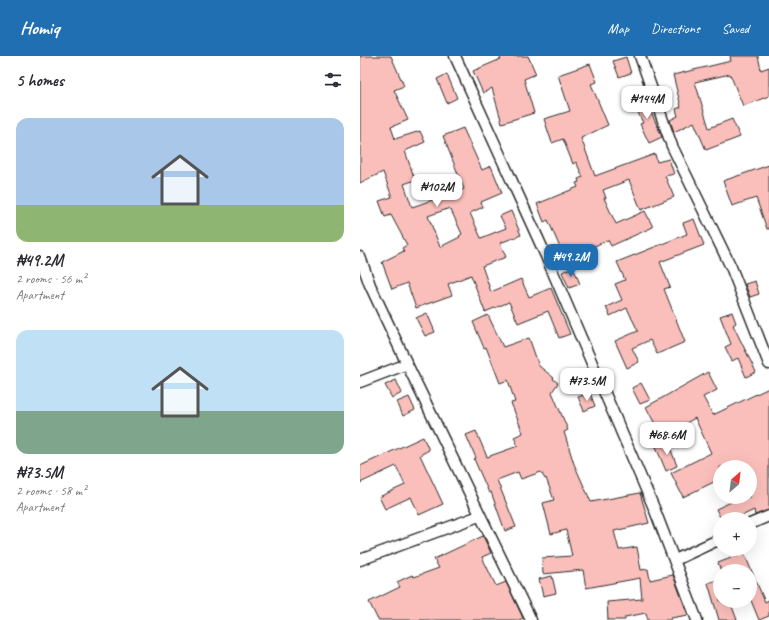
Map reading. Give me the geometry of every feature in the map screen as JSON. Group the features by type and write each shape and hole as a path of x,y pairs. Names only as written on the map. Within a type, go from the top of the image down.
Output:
{"street":[{"path":"455,56 546,256 675,560 697,620"},
{"path":"640,56 672,146 731,267 769,364"},
{"path":"360,257 370,285 407,364 479,516 521,597 531,620"},
{"path":"360,382 407,364"},
{"path":"360,560 479,516"},
{"path":"757,521 769,516"},
{"path":"675,560 713,542"}],"building":[{"path":"360,56 391,56 404,86 394,90 408,120 391,127 395,139 420,131 425,142 405,151 415,180 404,184 412,207 464,189 443,136 463,128 482,170 491,166 502,193 481,202 483,207 470,213 481,238 506,228 500,216 511,211 521,235 500,243 506,257 482,266 491,292 521,279 529,297 551,288 570,334 559,338 548,311 518,323 509,302 485,312 471,275 448,284 452,295 416,308 407,283 392,289 382,262 404,251 402,248 407,245 391,215 385,217 379,201 392,197 383,172 360,183","holes":["450,208 462,234 459,236 460,237 440,247 428,216"]},
{"path":"499,56 528,56 536,74 524,79 534,113 502,123 492,88 483,93 473,71 501,59"},
{"path":"730,56 758,56 761,70 769,67 769,96 743,106 730,74 695,82 709,128 732,119 740,137 706,150 694,122 674,132 670,120 678,116 676,109 681,107 673,75 731,61"},
{"path":"626,57 631,73 619,77 613,61"},
{"path":"590,64 597,82 591,84 608,125 581,138 595,176 655,154 657,162 669,159 674,174 665,176 674,197 641,210 629,180 603,190 606,198 604,198 616,224 645,211 653,227 611,246 608,240 565,259 548,220 544,222 537,204 578,187 576,183 579,182 578,179 583,177 576,162 573,164 563,139 552,143 544,119 570,111 558,75"},
{"path":"447,74 457,98 447,103 437,79"},
{"path":"644,96 662,137 649,143 640,124 643,123 633,102"},
{"path":"769,165 769,229 767,229 756,198 732,206 723,181"},
{"path":"694,219 704,245 660,262 670,287 664,289 685,342 657,354 650,340 632,348 639,362 627,368 615,341 638,331 627,308 610,316 606,307 622,300 615,284 625,280 617,262 687,234 683,223"},
{"path":"573,267 580,284 569,288 562,272"},
{"path":"755,281 759,294 750,297 745,284"},
{"path":"732,312 736,323 733,325 756,372 746,377 738,358 732,361 725,347 731,344 720,316"},
{"path":"427,313 435,332 425,336 416,318"},
{"path":"488,315 503,347 529,338 539,366 558,383 552,392 568,430 564,432 574,464 591,502 640,493 649,523 614,531 619,550 637,547 641,570 648,569 650,580 673,575 688,615 671,618 671,620 648,620 646,613 625,617 625,620 608,620 607,602 642,599 640,578 586,588 583,570 543,574 542,558 572,556 566,530 551,534 543,503 554,500 546,478 545,479 541,472 521,479 518,472 497,480 516,527 505,531 491,492 489,493 474,459 476,458 466,435 476,431 487,457 518,446 514,437 523,433 511,403 515,402 508,380 500,383 486,347 484,348 473,322"},
{"path":"708,372 717,390 703,397 713,415 769,388 769,510 757,514 757,512 754,512 754,510 750,512 718,512 716,509 727,504 757,504 757,460 713,460 713,482 683,497 671,473 711,453 695,418 662,437 646,407"},
{"path":"396,380 402,393 392,398 385,385"},
{"path":"641,383 650,400 640,404 632,388"},
{"path":"590,393 595,406 584,411 578,397"},
{"path":"409,397 415,410 403,416 397,402"},
{"path":"423,437 429,450 420,455 443,504 419,515 411,497 385,509 379,497 405,485 396,466 360,483 360,466"},
{"path":"668,442 677,466 666,471 656,447"},
{"path":"483,536 491,553 482,557 496,586 506,582 523,618 519,620 378,620 369,602 400,587 397,582 412,575 414,577 439,568 434,559"},
{"path":"736,556 745,556 749,564 718,564"},
{"path":"552,576 556,593 543,596 539,579"},
{"path":"713,581 713,600 708,583"},
{"path":"757,583 765,602 769,600 769,616 759,620 754,608 757,608"},
{"path":"715,608 733,608 737,620 719,620"}]}
